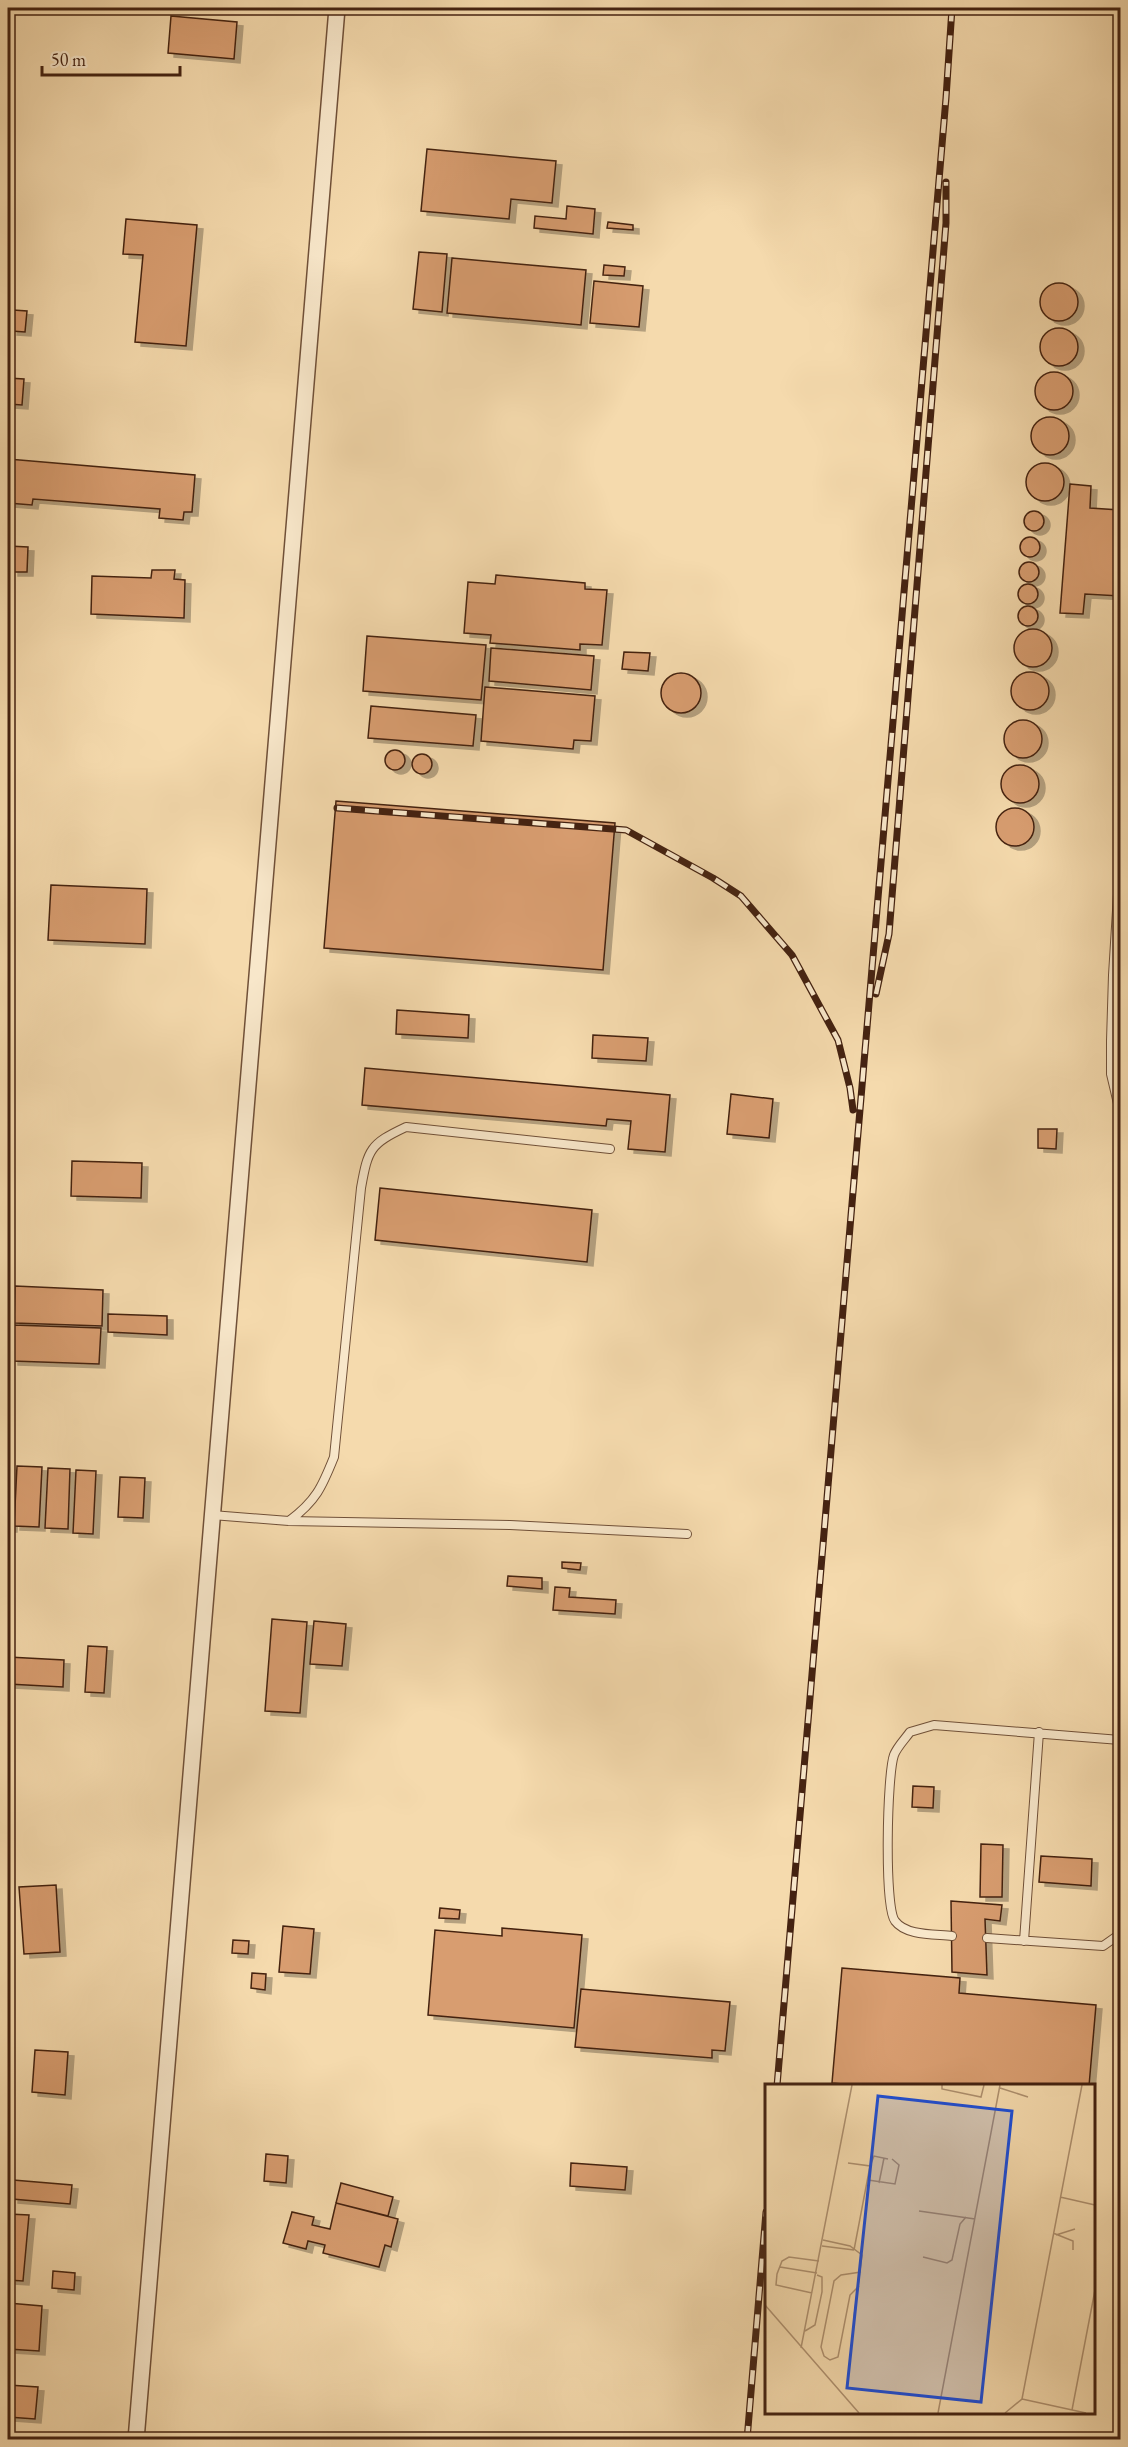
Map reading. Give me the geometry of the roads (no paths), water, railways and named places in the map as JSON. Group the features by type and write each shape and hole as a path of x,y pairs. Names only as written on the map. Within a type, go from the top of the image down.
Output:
{"street":[{"path":"136,2439 337,8"}],"lane":[{"path":"1120,862 1111,1074 1120,1112"},
{"path":"289,1521 308,1507 322,1485 334,1457 361,1188 367,1156 384,1137 406,1127 610,1149"},
{"path":"211,1515 289,1521 510,1525 687,1534"},
{"path":"952,1936 906,1930 894,1920 889,1899 888,1798 894,1754 910,1732 934,1725 1120,1740"},
{"path":"1024,1941 1039,1732"},
{"path":"987,1938 1103,1946 1120,1934"}],"railway":[{"path":"777,2084 952,8"},
{"path":"876,994 889,934 946,223 946,182"},
{"path":"337,808 626,830 713,878 741,896 792,955 838,1040 853,1110"},
{"path":"747,2440 765,2224"}]}
